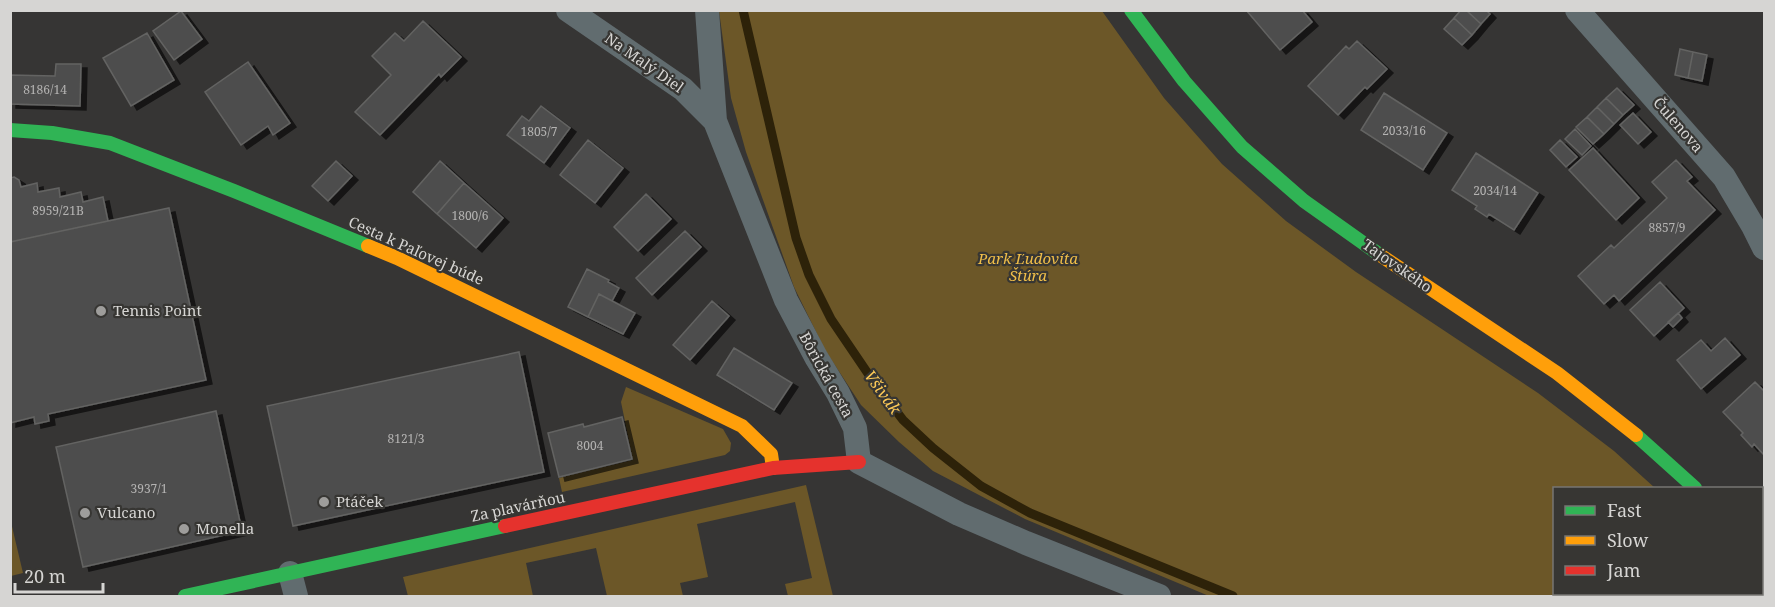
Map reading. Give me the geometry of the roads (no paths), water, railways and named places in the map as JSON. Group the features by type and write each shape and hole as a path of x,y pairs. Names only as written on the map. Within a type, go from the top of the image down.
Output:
{"street":[{"name":"Na Malý Diel","path":"568,10 683,89 716,122"},
{"name":"Bôrická cesta","path":"707,10 716,122 786,300 855,428 860,462"},
{"name":"Tajovského","path":"1131,10 1184,81 1242,147 1304,201 1403,271 1557,373 1633,432 1693,487"},
{"name":"Čulenova","path":"1583,13 1724,177 1764,248"},
{"name":"Cesta k Paľovej búde","path":"10,130 52,133 110,143 397,258 742,426 771,454 773,468"},
{"name":"Za plavárňou","path":"185,597 293,585 773,468 860,462"},
{"path":"860,462 959,514 1159,597"}],"waterway":[{"name":"Všivák","path":"743,10 796,238 809,275 831,319 903,420 933,448 981,486 1030,513 1233,596"}],"place":[{"name":"Tennis Point","path":"101,311"},
{"name":"Ptáček","path":"324,502"},
{"name":"Vulcano","path":"85,513"},
{"name":"Monella","path":"184,529"}],"park label":[{"name":"Park Ľudovíta Štúra","path":"1028,268"}]}
